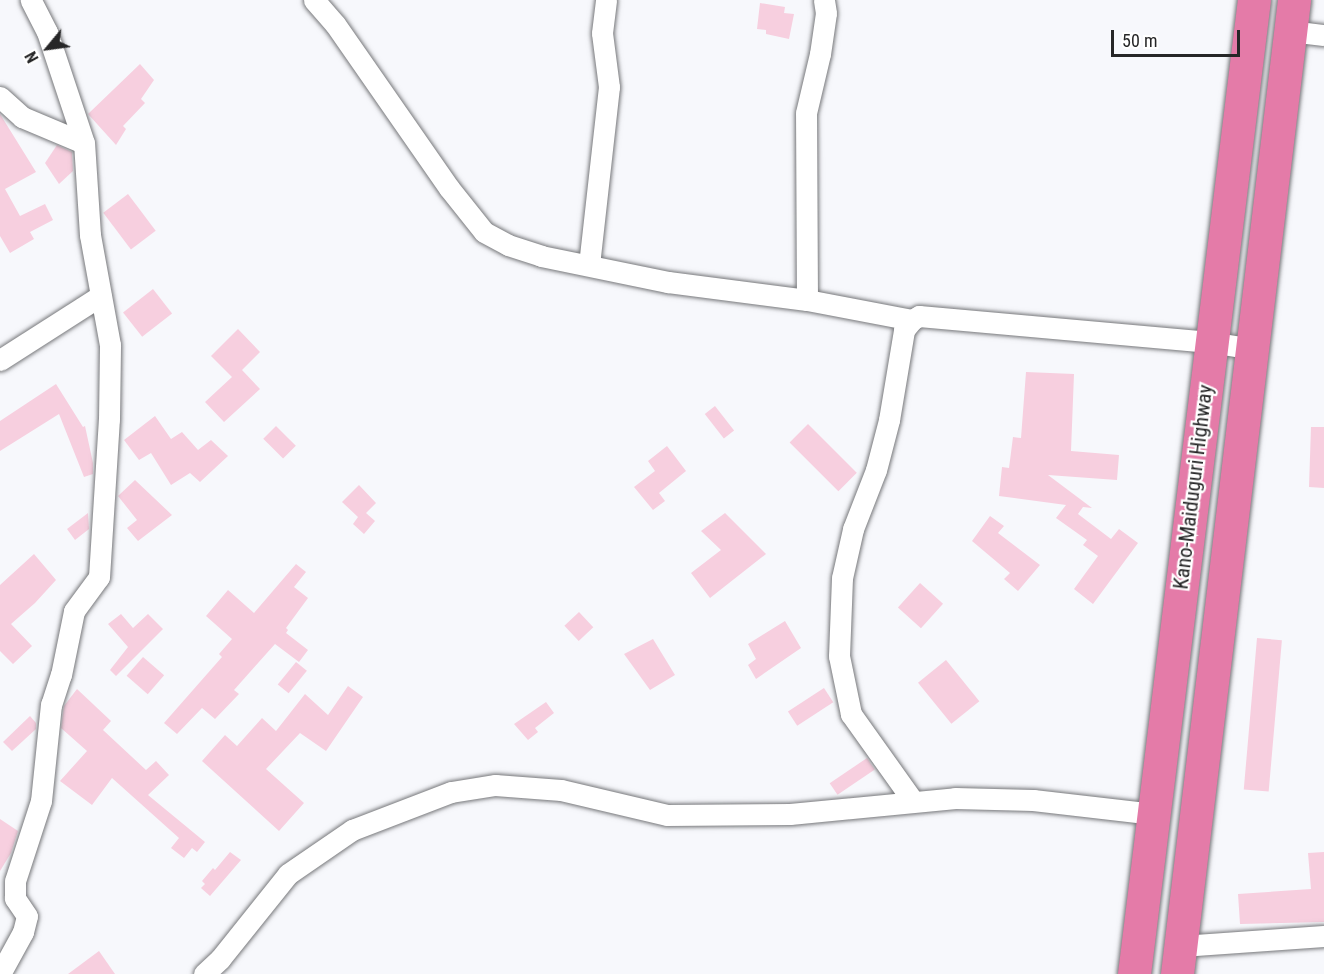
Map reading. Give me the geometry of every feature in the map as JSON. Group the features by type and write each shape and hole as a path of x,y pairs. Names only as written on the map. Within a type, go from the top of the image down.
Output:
{"highway":[{"name":"Kano-Maiduguri Highway","path":"1134,974 1210,342 1254,0"},
{"name":"Kano-Maiduguri Highway","path":"1179,960 1254,349 1292,15"}],"street":[{"path":"0,974 23,932 27,916 15,898 15,880 41,801 51,705 61,675 74,611 99,577 109,419 110,345 90,235 84,143 72,101 47,32 31,0"},
{"path":"314,0 335,24 449,189 484,232 508,245 540,256 669,282 807,300 912,320"},
{"path":"589,265 609,87 602,33 606,0"},
{"path":"807,300 807,112 820,54 826,13 824,0"},
{"path":"1292,15 1324,35"},
{"path":"0,97 22,117 84,143"},
{"path":"0,360 100,296"},
{"path":"913,801 851,714 840,656 842,578 853,529 876,470 889,420 904,330 912,320 919,316 1210,342 1254,349"},
{"path":"208,973 288,874 351,830 451,792 495,785 561,790 667,815 790,813 955,798 1034,800 1154,814"},
{"path":"1179,960 1324,936"}],"building":[{"path":"760,3 785,7 784,13 794,14 789,39 766,34 766,30 757,29"},
{"path":"140,64 154,80 141,99 145,103 123,126 126,129 116,145 88,114"},
{"path":"0,114 36,172 5,189 20,216 45,204 53,220 30,232 34,239 10,253 0,236"},
{"path":"57,145 72,152 73,171 59,184 45,163"},
{"path":"128,194 156,231 131,249 103,213"},
{"path":"153,289 172,313 142,337 123,312"},
{"path":"238,329 260,352 242,370 260,389 224,422 205,402 232,377 211,356"},
{"path":"1026,372 1074,374 1071,451 1119,455 1117,480 1048,475 1092,508 1083,507 1078,514 1111,539 1119,529 1138,543 1093,604 1074,589 1098,556 1083,545 1087,540 1056,518 1066,505 999,496 1002,467 1009,468 1013,437 1021,438"},
{"path":"56,384 83,427 85,426 93,463 93,474 84,477 59,414 0,451 0,421"},
{"path":"715,406 734,430 724,438 705,414"},
{"path":"155,416 171,439 182,432 198,450 211,440 228,456 200,482 190,473 171,485 151,453 139,460 124,440"},
{"path":"808,424 857,473 838,491 790,442"},
{"path":"276,426 296,446 283,459 263,439"},
{"path":"1311,427 1324,427 1324,488 1309,487"},
{"path":"667,446 686,471 659,493 665,501 653,510 634,487 655,471 648,461"},
{"path":"135,480 172,515 138,541 127,528 137,520 118,496"},
{"path":"359,485 376,503 366,513 375,521 364,534 353,524 358,517 342,502"},
{"path":"88,513 89,529 75,540 67,529"},
{"path":"725,513 766,554 710,598 691,573 721,550 701,531"},
{"path":"990,516 1004,526 998,533 1040,565 1018,591 1004,579 1010,573 972,541"},
{"path":"34,554 56,580 11,624 32,646 13,664 0,651 0,585"},
{"path":"296,564 306,572 294,587 308,598 286,628 288,630 286,633 308,650 299,662 275,644 234,690 239,694 215,719 202,708 177,734 164,723 222,657 219,654 232,639 206,616 228,590 254,613"},
{"path":"920,583 943,604 921,628 898,608"},
{"path":"579,612 593,627 579,641 564,626"},
{"path":"121,614 133,628 148,614 163,629 116,676 110,670 128,647 108,624"},
{"path":"785,621 801,648 756,679 748,665 756,659 748,644"},
{"path":"1257,638 1282,640 1269,792 1244,789"},
{"path":"653,639 675,675 650,690 624,654"},
{"path":"143,657 164,675 148,694 127,676"},
{"path":"946,660 979,701 951,724 918,683"},
{"path":"296,662 307,671 289,693 278,685"},
{"path":"348,686 363,697 326,751 300,733 266,769 304,803 279,831 202,761 225,735 237,746 262,718 276,731 305,694 328,715"},
{"path":"824,688 833,702 797,726 788,711"},
{"path":"77,689 111,721 103,730 146,770 156,761 169,775 148,795 205,842 197,852 192,848 184,858 171,848 179,838 112,778 92,805 60,781 87,751 61,728 64,706"},
{"path":"546,702 554,713 535,728 538,732 528,740 514,724"},
{"path":"30,716 36,723 36,729 12,751 3,742"},
{"path":"867,758 875,770 838,795 830,783"},
{"path":"0,819 18,831 11,853 0,871"},
{"path":"230,852 241,860 210,896 201,888 205,884 202,881"},
{"path":"1324,852 1324,922 1240,924 1238,894 1311,889 1308,853"},
{"path":"99,951 115,974 68,974"}]}
